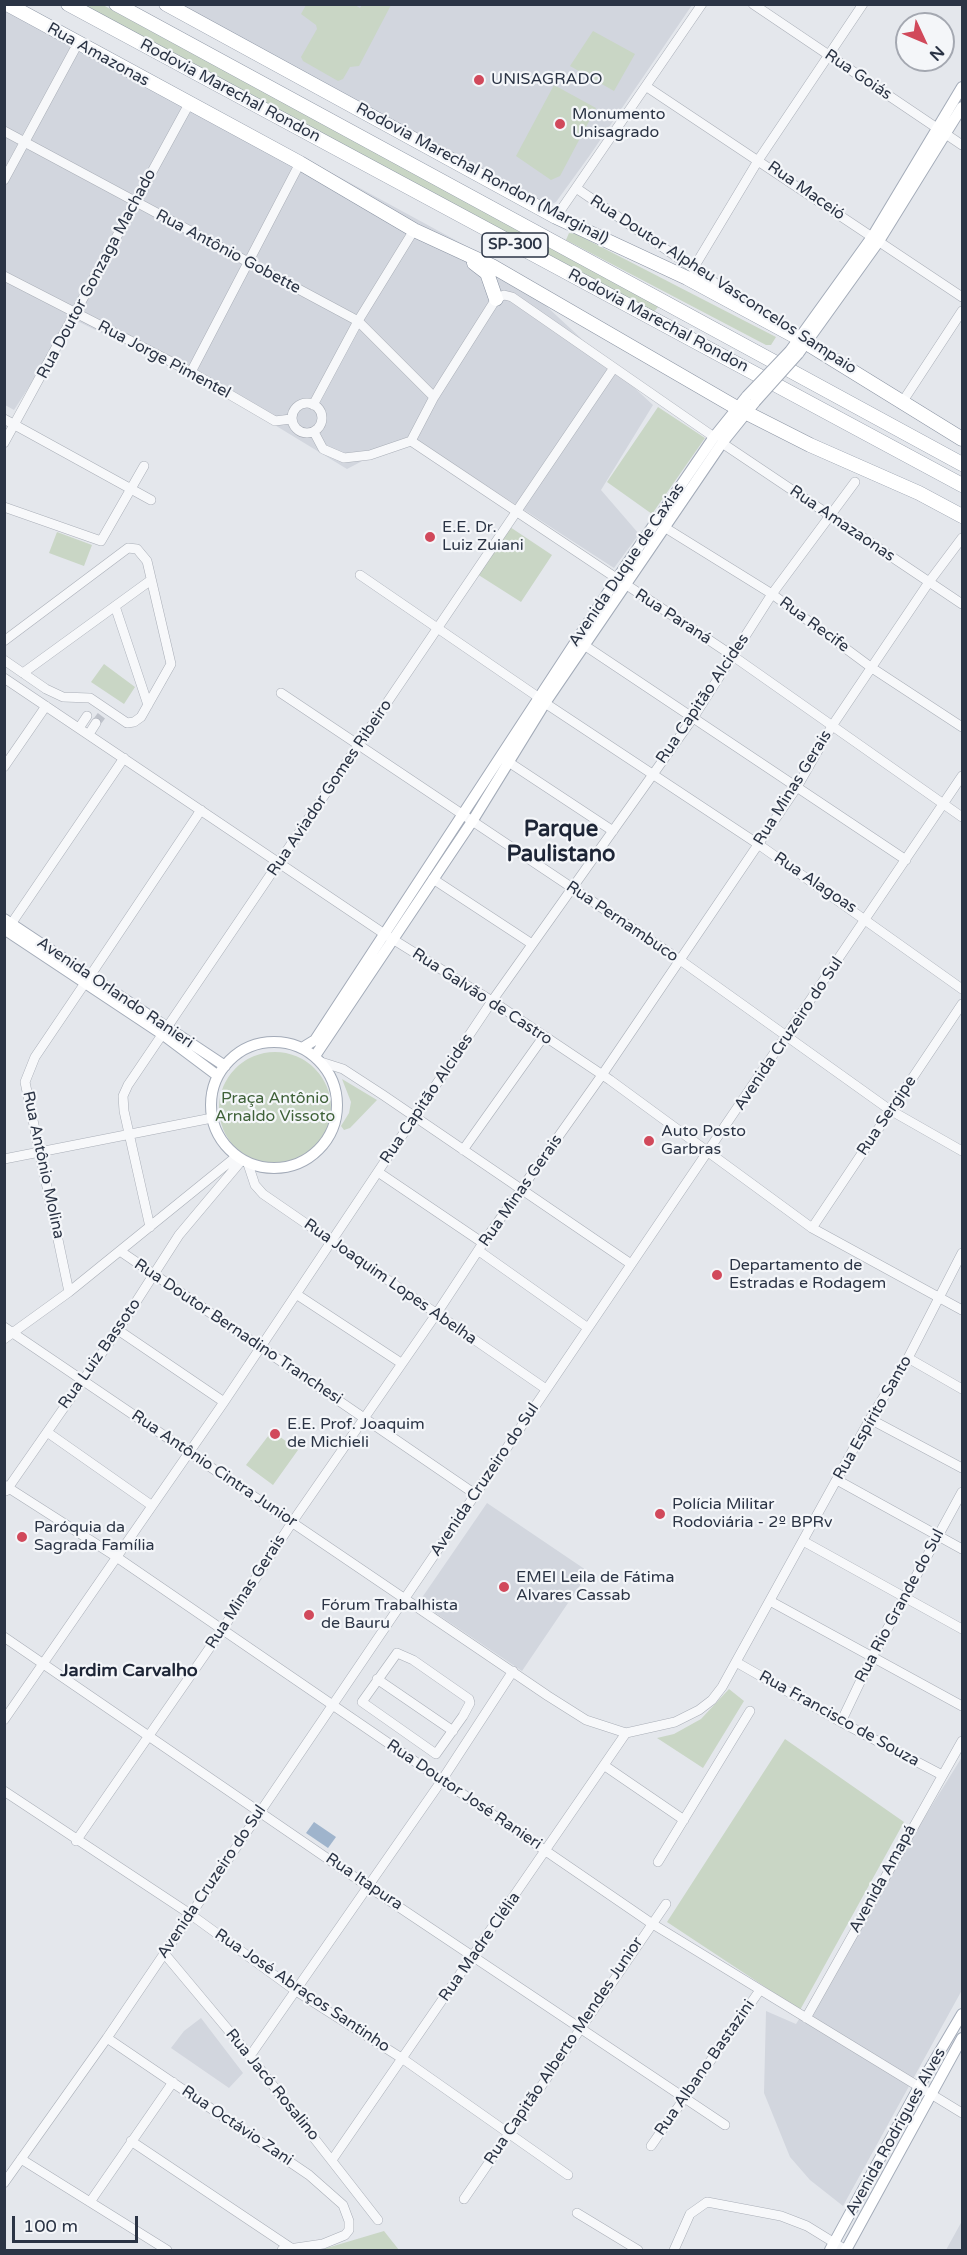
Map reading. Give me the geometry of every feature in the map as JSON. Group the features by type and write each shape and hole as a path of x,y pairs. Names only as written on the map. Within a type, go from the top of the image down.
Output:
{"highway":[{"name":"Rua Amazonas","path":"7,4 77,45 189,104"},
{"name":"Rodovia Marechal Rondon","path":"68,4 963,484"},
{"name":"Rodovia Marechal Rondon","path":"116,4 963,464"},
{"name":"Rodovia Marechal Rondon (Marginal)","path":"166,4 556,217 687,278 799,347"},
{"path":"189,104 300,163 414,230 502,272 746,404 810,445 920,493 963,516"},
{"path":"458,250 487,273 496,299"},
{"name":"Rua Doutor Alpheu Vasconcelos Sampaio","path":"799,347 903,400 963,439"}],"main road":[{"name":"Avenida Duque de Caxias","path":"318,1059 389,937 434,879 541,700 718,440 746,404 799,347 875,239 941,130 963,87"},
{"name":"Avenida Duque de Caxias","path":"941,130 963,107"},
{"name":"Avenida Duque de Caxias","path":"302,1048 315,1040 389,937 507,761 541,700 584,645 620,583 664,527 718,440"},
{"name":"Avenida Orlando Ranieri","path":"6,927 165,1031 225,1066"},
{"name":"Avenida Orlando Ranieri","path":"165,1031 218,1076"},
{"path":"287,1043 302,1048 318,1059 334,1085 338,1111 334,1127 326,1143 314,1155 299,1164 282,1169 264,1168 242,1160 218,1135 212,1118 213,1089 225,1066 242,1051 256,1045 287,1043"},
{"name":"Avenida Rodrigues Alves","path":"833,2246 920,2085 963,2014"},
{"name":"Avenida Rodrigues Alves","path":"846,2250 963,2038"},
{"path":"863,2190 875,2196"}],"street":[{"path":"556,217 702,4"},
{"name":"Rua Goiás","path":"753,4 963,145"},
{"path":"693,269 759,159 863,4"},
{"path":"4,180 77,45"},
{"name":"Rua Maceió","path":"647,87 759,159 963,297"},
{"name":"Rua Doutor Gonzaga Machado","path":"4,443 189,104"},
{"name":"Rua Antônio Gobette","path":"4,131 358,321 434,397"},
{"path":"191,372 300,163"},
{"name":"Rua Doutor Alpheu Vasconcelos Sampaio","path":"576,188 693,269 799,347"},
{"path":"313,405 358,321 414,230"},
{"name":"Rua Jorge Pimentel","path":"4,276 191,372 275,421 291,419 299,432 314,432 323,449 344,458 370,455 411,441"},
{"name":"Rua Amazaonas","path":"496,299 504,296 512,297 829,517 963,604"},
{"path":"411,441 434,397 496,299"},
{"path":"903,400 963,311"},
{"name":"Rua Aviador Gomes Ribeiro","path":"150,1227 123,1096 613,369"},
{"path":"291,419 298,406 306,403 313,405 319,409 322,418 314,432"},
{"path":"4,419 152,500"},
{"name":"Rua Paraná","path":"411,441 620,583 733,656 963,817"},
{"path":"4,507 100,541 104,539 144,466"},
{"name":"Rua Capitão Alcides","path":"4,1720 115,1556 224,1402 492,1001 693,718 772,594 855,482"},
{"name":"Rua Recife","path":"664,527 772,594 872,668 963,727"},
{"name":"Rua Minas Gerais","path":"76,1841 222,1630 401,1363 602,1075 797,787 832,726 929,582 963,538"},
{"path":"4,641 128,548 137,549 143,554 151,580 171,664 148,705 134,722 127,723 101,716 93,710 90,698 63,697 46,689 4,660"},
{"name":"Rua Alagoas","path":"360,576 758,844 866,918 963,989"},
{"path":"23,673 151,580"},
{"path":"115,606 148,705"},
{"path":"584,645 906,860"},
{"name":"Rua Galvão de Castro","path":"4,678 389,937 492,1001 602,1075 812,1228 963,1310"},
{"name":"Rua Pernambuco","path":"282,693 680,960 890,1110 963,1151"},
{"path":"4,767 46,706"},
{"path":"79,728 93,710"},
{"path":"89,735 101,716"},
{"path":"6,927 124,758"},
{"path":"507,761 613,831"},
{"name":"Avenida Cruzeiro do Sul","path":"4,2183 107,2038 963,776"},
{"name":"Rua Antônio Molina","path":"69,1292 25,1082 28,1070 201,810"},
{"path":"434,879 532,944"},
{"name":"Rua Sergipe","path":"812,1228 963,1004"},
{"path":"463,1150 544,1036"},
{"path":"318,1059 343,1070 414,1116 631,1264"},
{"path":"4,1159 40,1154 212,1118"},
{"path":"4,1339 9,1329 69,1292 150,1227 242,1160"},
{"name":"Rua Joaquim Lopes Abelha","path":"242,1160 255,1185 263,1194 546,1389"},
{"name":"Rua Luiz Bassoto","path":"6,1489 118,1330 197,1211 242,1160"},
{"path":"378,1172 588,1328"},
{"name":"Rua Doutor Bernadino Tranchesi","path":"120,1251 475,1494"},
{"name":"Rua Espírito Santo","path":"626,1733 675,1722 712,1700 736,1662 870,1419 908,1358 963,1252"},
{"path":"296,1294 401,1363"},
{"name":"Rua Antônio Cintra Junior","path":"9,1329 187,1453 293,1521 585,1720 626,1733"},
{"path":"118,1330 224,1402"},
{"path":"908,1358 963,1389"},
{"path":"870,1419 963,1468"},
{"path":"47,1432 151,1505"},
{"path":"837,1480 963,1549"},
{"name":"Rua Doutor José Ranieri","path":"6,1489 115,1556 651,1923 932,2092 963,2113"},
{"name":"Rua Rio Grande do Sul","path":"841,1722 872,1657 937,1535 963,1492"},
{"path":"803,1541 963,1629"},
{"path":"770,1601 963,1706"},
{"name":"Rua Itapura","path":"4,1636 369,1887 725,2125"},
{"path":"401,1653 469,1699 470,1703 438,1752 431,1752 364,1704 363,1699 376,1679 393,1656 401,1653"},
{"name":"Rua Francisco de Souza","path":"736,1662 841,1722 942,1775"},
{"path":"250,2056 369,1887 513,1671"},
{"path":"376,1679 453,1731"},
{"path":"658,1862 750,1711"},
{"path":"463,1716 477,1726"},
{"name":"Rua Madre Clélia","path":"332,2160 626,1733"},
{"name":"Avenida Amapá","path":"806,2018 942,1775 963,1742"},
{"path":"605,1766 684,1820"},
{"name":"Rua José Abraços Santinho","path":"4,1791 76,1841 190,1914 296,1991 402,2059 568,2175"},
{"name":"Rua Capitão Alberto Mendes Junior","path":"464,2199 666,1904"},
{"name":"Rua Jacó Rosalino","path":"164,1953 250,2056 378,2220"},
{"name":"Rua Albano Bastazini","path":"651,2146 760,1990"},
{"name":"Rua Octávio Zani","path":"107,2038 329,2191 343,2205 348,2230 334,2241 287,2249"},
{"path":"90,2202 173,2082"},
{"path":"131,2141 287,2249"},
{"path":"21,2159 167,2250"},
{"path":"674,2250 690,2214 707,2202 781,2216 807,2226 833,2246 846,2250"},
{"path":"577,2213 638,2250"}],"shaded area":[{"path":"4,5 23,5 503,266 653,405 601,490 639,534 614,568 410,436 347,469 209,385 73,319 14,410 5,405"},
{"name":"UNISAGRADO","path":"177,5 692,5 590,155 556,202 550,205"},
{"name":"EMEI Leila de Fátima Alvares Cassab","path":"487,1503 589,1572 522,1671 419,1602"},
{"path":"962,1757 962,1990 843,2206 810,2180 790,2157 764,2093 766,2011 796,2024"},
{"path":"201,2018 243,2073 229,2088 171,2048 184,2031"},
{"path":"962,2221 962,2250 946,2250"}],"green space":[{"path":"78,5 103,5 659,306 651,315"},
{"path":"306,5 355,5 360,8 362,5 391,5 359,66 350,67 343,79 338,81 303,61 301,57 317,29 316,25 301,14"},
{"path":"593,31 635,54 614,91 570,66"},
{"path":"554,85 596,108 560,176 551,180 516,156"},
{"path":"569,233 576,234 776,337 771,345 766,345 566,240"},
{"path":"658,407 705,438 652,514 607,482"},
{"path":"510,527 552,555 521,602 477,574"},
{"path":"57,532 92,545 84,566 49,553"},
{"path":"104,664 135,687 124,704 91,682"},
{"name":"Praça Antônio Arnaldo Vissoto","path":"275,1052 296,1056 314,1069 327,1087 331,1108 327,1129 314,1147 296,1160 275,1164 254,1160 236,1147 223,1129 219,1108 223,1087 236,1069 254,1056"},
{"path":"342,1079 377,1100 350,1128 344,1130 341,1126 349,1113 351,1102"},
{"path":"272,1431 298,1450 273,1485 246,1465"},
{"path":"729,1689 744,1701 703,1768 657,1738 674,1734 701,1719"},
{"path":"785,1739 904,1822 800,2010 667,1922"},
{"path":"384,2231 399,2250 320,2250"}],"water":[{"path":"314,1822 336,1837 328,1848 306,1833"}],"tunnel":[{"path":"96,723 102,715"}],"place":[{"name":"UNISAGRADO","path":"479,80"},
{"name":"Monumento Unisagrado","path":"560,124"},
{"name":"E.E. Dr. Luiz Zuiani","path":"430,537"},
{"name":"Auto Posto Garbras","path":"649,1141"},
{"name":"Departamento de Estradas e Rodagem","path":"717,1275"},
{"name":"E.E. Prof. Joaquim de Michieli","path":"275,1434"},
{"name":"Polícia Militar Rodoviária - 2º BPRv","path":"660,1514"},
{"name":"Paróquia da Sagrada Família","path":"22,1537"},
{"name":"EMEI Leila de Fátima Alvares Cassab","path":"504,1587"},
{"name":"Fórum Trabalhista de Bauru","path":"309,1615"}],"district":[{"name":"Parque Paulistano","path":"561,842"},
{"name":"Jardim Carvalho","path":"129,1671"}]}
